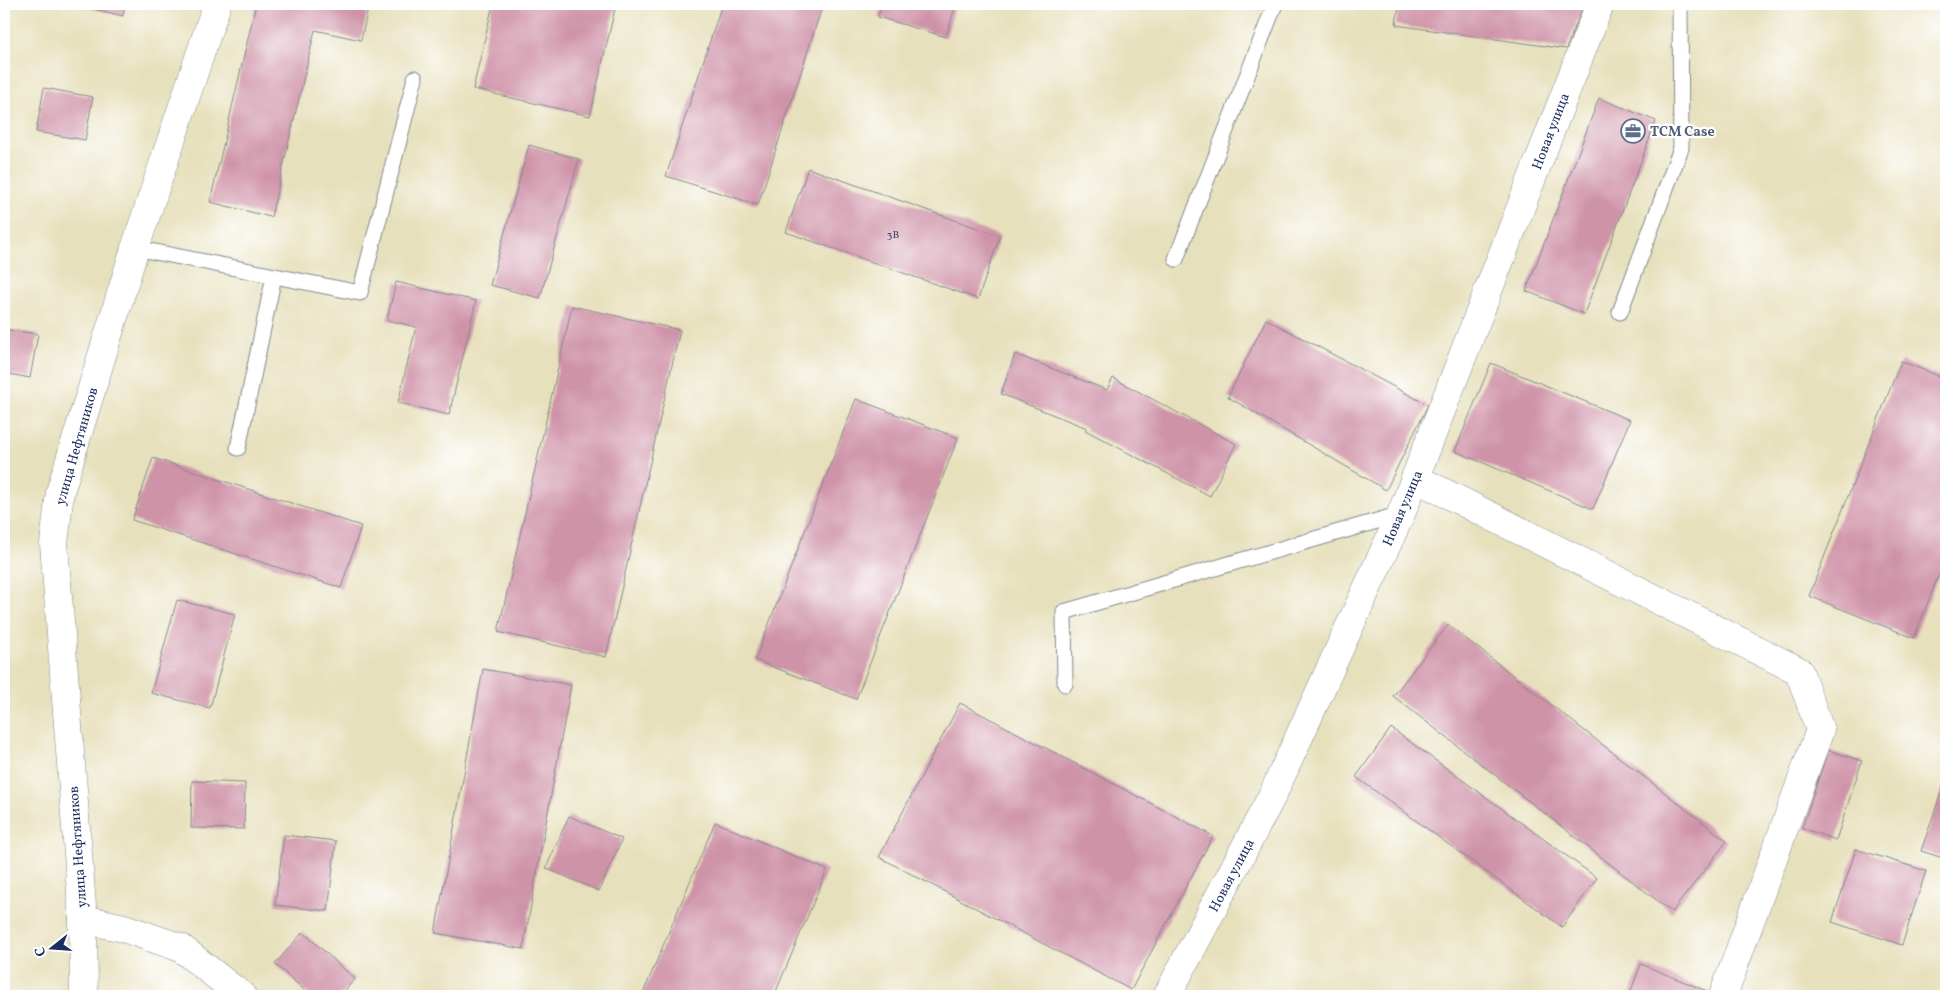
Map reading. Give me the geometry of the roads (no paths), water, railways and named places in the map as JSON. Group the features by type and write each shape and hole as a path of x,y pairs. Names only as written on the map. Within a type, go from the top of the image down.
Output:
{"street":[{"name":"улица Нефтяников","path":"84,996 83,919 54,544 60,492 135,248 217,4"},
{"name":"Новая улица","path":"1167,996 1272,796 1401,514 1600,4"},
{"path":"1414,478 1799,671 1820,730 1723,996"},
{"path":"83,919 124,928 181,948 242,996"}],"lane":[{"path":"1176,259 1275,4"},
{"path":"1620,312 1681,148 1680,4"},
{"path":"135,248 360,293 414,78"},
{"path":"238,448 274,276"},
{"path":"1064,684 1064,612 1401,514"}],"place":[{"name":"ТСМ Case","path":"1633,131"}]}
